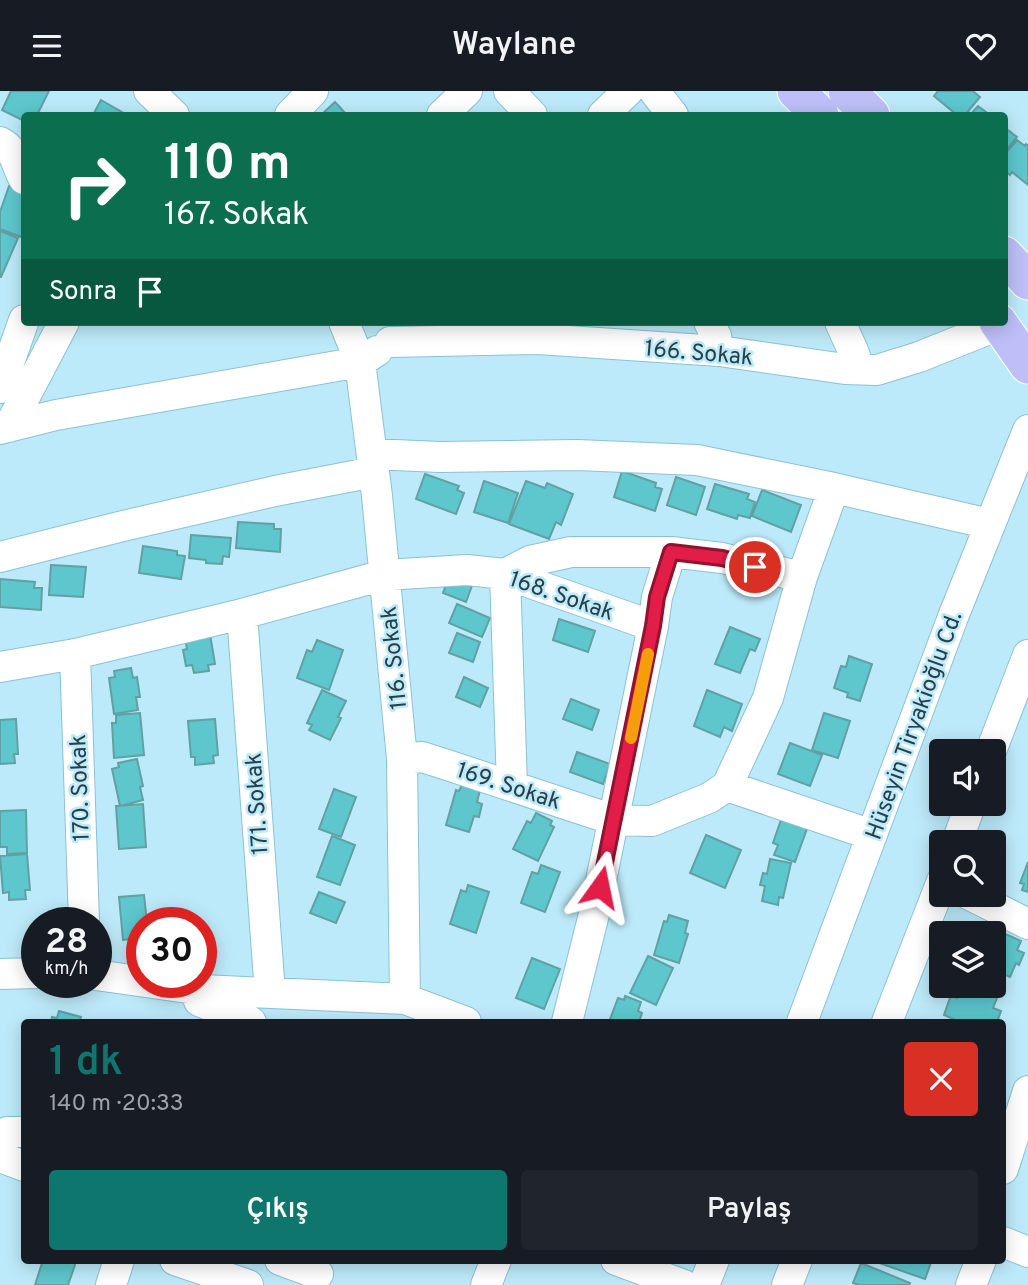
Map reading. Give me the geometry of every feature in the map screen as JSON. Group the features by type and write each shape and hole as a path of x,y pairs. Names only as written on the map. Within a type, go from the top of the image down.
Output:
{"main road":[{"path":"796,91 817,112"},
{"path":"847,91 868,112"},
{"path":"1008,259 1028,281"},
{"path":"1001,326 1028,365"}],"street":[{"path":"149,91 171,112"},
{"path":"293,112 313,91"},
{"path":"445,112 467,91"},
{"path":"509,91 529,112"},
{"path":"606,112 628,91"},
{"path":"653,91 670,112"},
{"path":"0,142 13,152 21,174"},
{"path":"0,388 22,326"},
{"path":"4,428 62,326"},
{"name":"116. Sokak","path":"346,326 360,362 373,463 402,759 412,1008"},
{"path":"4,428 69,413 360,362 412,326"},
{"path":"711,326 719,351"},
{"path":"842,326 859,369"},
{"name":"166. Sokak","path":"390,342 538,339 719,351 845,369 877,370 992,326"},
{"name":"Hüseyin Tiryakioğlu Cd.","path":"803,1019 953,617 1028,429"},
{"path":"0,557 275,491 373,463 440,457 578,455 697,460 990,524"},
{"path":"834,488 802,577 768,698 727,786 872,835"},
{"path":"512,786 505,574 530,561 571,552 671,552 722,558 802,577"},
{"path":"568,1019 595,910 657,597 671,552"},
{"name":"168. Sokak","path":"0,667 75,654 242,614 384,575 467,570 505,574 653,626"},
{"name":"171. Sokak","path":"242,614 270,993"},
{"name":"170. Sokak","path":"75,654 83,907"},
{"path":"996,739 1028,655"},
{"name":"169. Sokak","path":"402,759 422,757 614,820 652,821 709,798 727,786"},
{"path":"888,1019 932,907"},
{"path":"994,907 1028,924"},
{"path":"0,974 21,973"},
{"path":"112,980 242,1019"},
{"path":"198,1004 270,993 412,1008 454,1019"},
{"path":"1006,1160 1028,1091"},
{"path":"0,1136 8,1132 21,1132"},
{"path":"0,1157 21,1165"},
{"path":"1006,1243 1028,1252"},
{"path":"111,1285 118,1264"},
{"path":"187,1264 248,1285"},
{"path":"292,1264 319,1273"},
{"path":"627,1264 684,1285"},
{"path":"704,1285 712,1264"},
{"path":"788,1285 796,1264"},
{"path":"971,1285 979,1264"}],"building":[{"path":"11,91 49,91 38,112 21,112 21,120 2,110"},
{"path":"938,91 973,91 980,97 968,112 953,112 934,96"},
{"path":"101,100 122,112 95,112"},
{"path":"335,102 344,112 324,112"},
{"path":"978,106 986,112 973,112"},
{"path":"1008,130 1017,137 1008,148"},
{"path":"1017,140 1025,146 1028,145 1028,185 1012,172 1010,175 1008,173 1008,150"},
{"path":"9,186 21,190 21,237 0,229 0,212"},
{"path":"0,231 18,238 1,277 0,277"},
{"path":"622,471 656,483 655,487 662,489 655,511 614,497"},
{"path":"425,474 459,486 457,490 464,493 456,514 416,499"},
{"path":"676,477 705,487 696,515 667,505"},
{"path":"484,481 518,493 508,523 474,512"},
{"path":"526,481 545,488 547,483 573,494 561,525 556,522 549,539 509,524"},
{"path":"715,484 749,494 747,499 755,502 750,518 738,515 737,519 707,509"},
{"path":"762,490 801,505 791,532 752,516"},
{"path":"238,522 274,524 274,529 281,529 280,552 236,548"},
{"path":"191,535 231,538 229,557 223,556 222,564 189,558"},
{"path":"143,546 177,551 177,555 185,556 181,579 139,573"},
{"path":"51,565 86,567 83,597 49,595"},
{"path":"450,573 473,583 466,602 443,593"},
{"path":"0,579 35,582 34,588 42,588 41,610 0,607"},
{"path":"457,604 490,618 482,637 449,623"},
{"path":"559,619 595,631 588,652 553,640"},
{"path":"730,627 760,639 755,651 750,649 740,673 715,664"},
{"path":"209,628 215,664 208,665 209,671 194,673 192,665 186,666 184,632"},
{"path":"457,633 480,642 473,662 449,653"},
{"path":"317,640 343,650 329,690 297,678 307,650 312,652"},
{"path":"849,656 872,664 860,701 847,697 848,693 834,688 841,666 846,667"},
{"path":"131,668 133,678 137,677 140,697 136,697 138,710 114,714 109,678 115,677 114,671"},
{"path":"464,677 488,688 480,707 456,697"},
{"path":"322,690 346,701 330,740 309,730 312,725 307,723"},
{"path":"707,690 742,704 732,731 724,727 720,737 694,726"},
{"path":"571,699 599,710 592,730 563,719"},
{"path":"140,713 144,755 114,758 112,723 116,723 116,715"},
{"path":"824,713 850,721 838,758 812,750"},
{"path":"16,719 18,754 14,754 15,763 0,764 0,720"},
{"path":"215,719 218,755 213,756 214,763 195,765 195,757 191,757 188,721"},
{"path":"790,743 822,755 810,786 778,774"},
{"path":"577,752 610,764 603,784 570,772"},
{"path":"137,759 143,800 120,806 112,769 119,767 118,763"},
{"path":"462,785 480,790 477,802 482,804 479,817 474,816 469,832 446,825 456,790 459,791"},
{"path":"334,789 356,797 341,837 319,829"},
{"path":"143,804 146,847 119,849 116,806"},
{"path":"26,810 27,853 7,854 7,847 0,847 0,811"},
{"path":"536,813 552,821 550,825 554,827 538,861 513,849 527,821 531,823"},
{"path":"783,814 809,823 795,862 774,855 778,845 773,843"},
{"path":"706,835 741,850 725,888 690,873"},
{"path":"332,836 355,845 340,885 317,877"},
{"path":"27,854 30,890 25,890 26,899 9,900 9,892 3,893 0,856"},
{"path":"770,859 791,863 783,898 779,897 778,905 762,901 765,886 760,885 763,873 767,874"},
{"path":"1028,862 1028,892 1022,890 1024,884 1020,883"},
{"path":"541,865 560,872 545,912 521,903 532,872 538,874"},
{"path":"468,885 489,892 476,933 450,924 461,890 466,892"},
{"path":"319,892 345,902 336,923 310,913"},
{"path":"144,895 145,907 126,907 126,940 123,940 119,897"},
{"path":"669,915 688,921 685,933 688,934 679,963 654,955 664,921 667,922"},
{"path":"1006,934 1021,941 1017,950 1024,953 1010,977 1006,975"},
{"path":"648,956 673,968 656,1005 630,993"},
{"path":"532,958 560,969 544,1009 516,998"},
{"path":"625,996 641,1002 638,1011 642,1013 640,1019 610,1019 618,998 624,1000"},
{"path":"950,998 997,998 993,1008 1001,1011 998,1019 953,1019 944,1015"},
{"path":"59,1011 81,1017 52,1019 57,1018"},
{"path":"42,1264 75,1264 68,1285 35,1285"},
{"path":"861,1264 863,1264 910,1283 859,1285 853,1283"},
{"path":"882,1264 931,1264 925,1279"}],"slow traffic":[{"path":"631,738 648,654"}],"route":[{"path":"600,887 657,597 671,552 722,558 755,567"}]}
